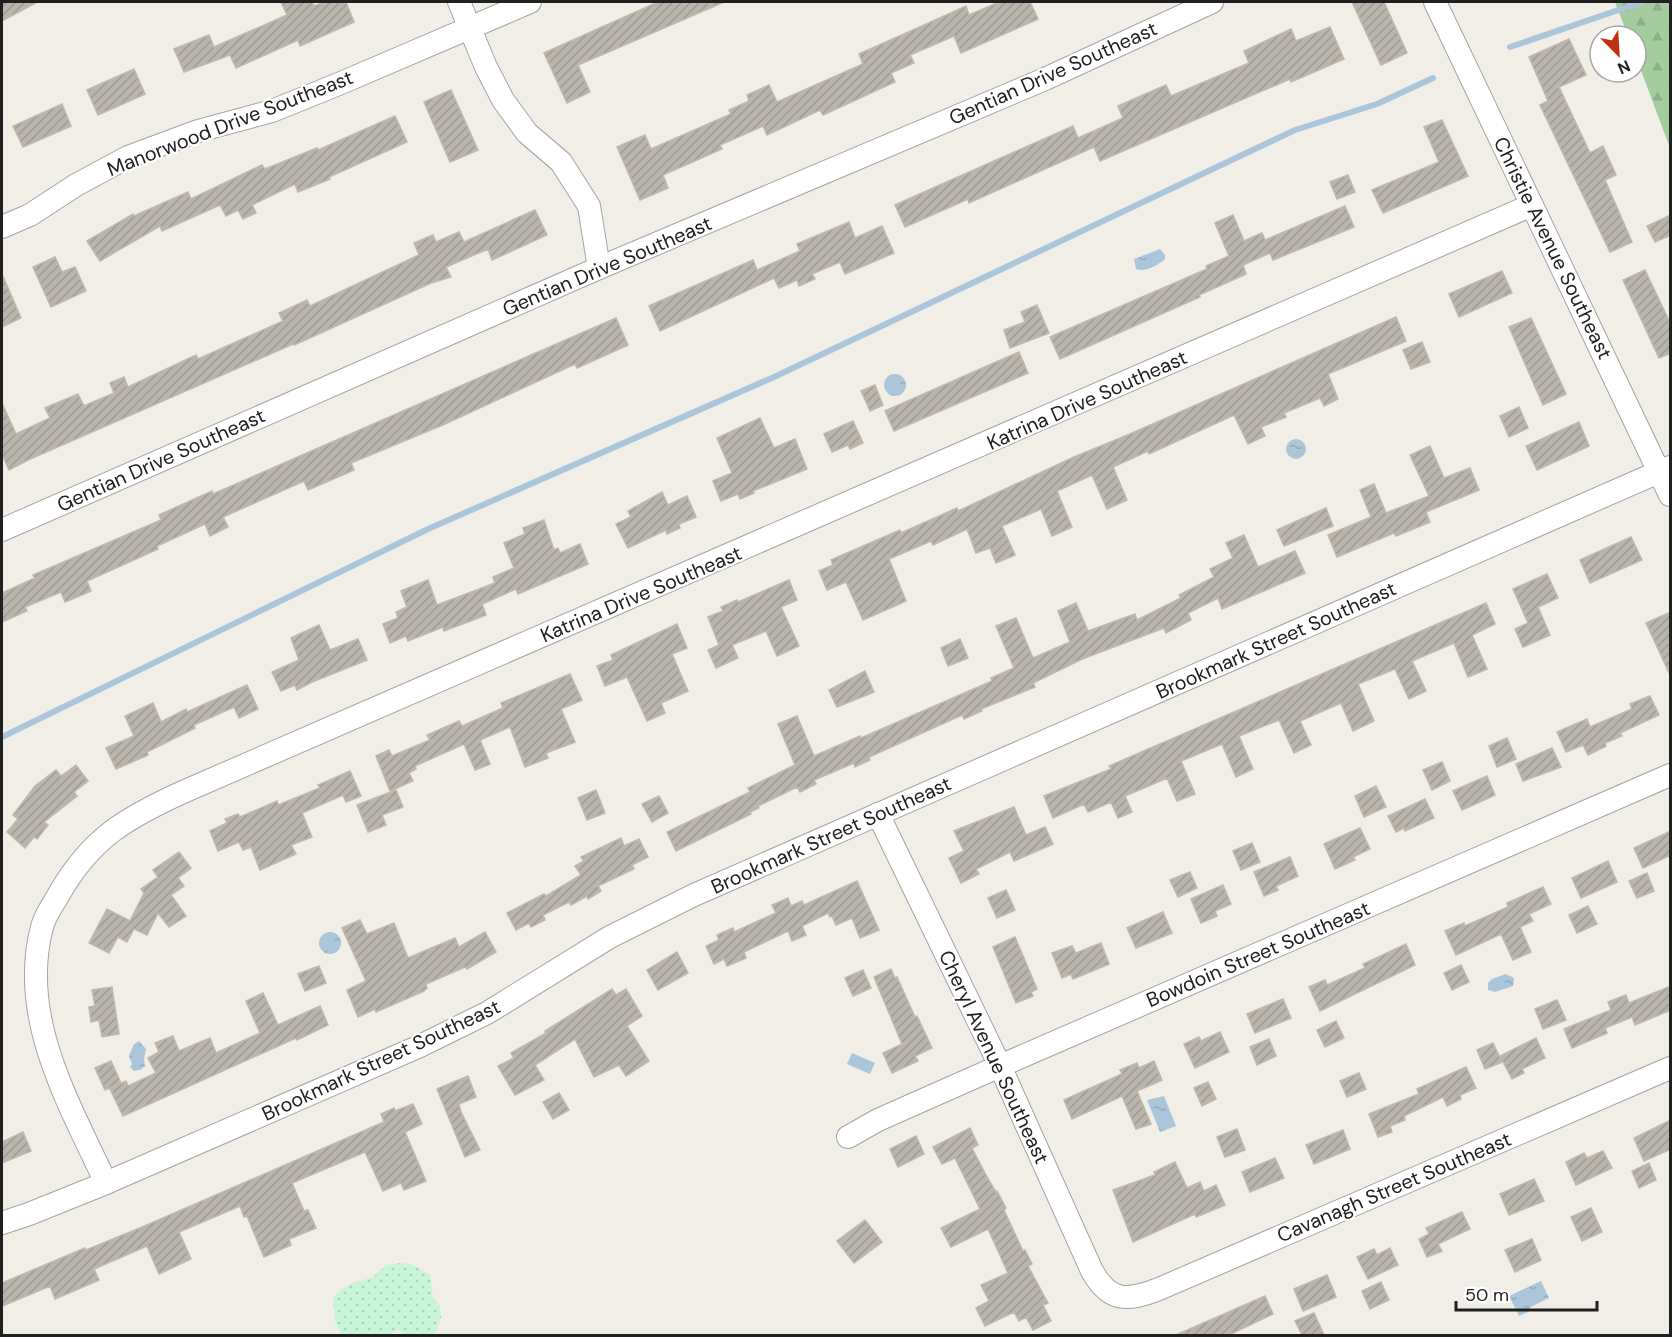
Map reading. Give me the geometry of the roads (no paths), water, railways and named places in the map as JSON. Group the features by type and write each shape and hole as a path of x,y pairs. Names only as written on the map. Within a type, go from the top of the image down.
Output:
{"street":[{"path":"459,2 486,68 503,100 527,133 561,162 589,206 599,268"},
{"name":"Manorwood Drive Southeast","path":"2,227 30,215 76,185 128,158 198,131 272,111 530,2"},
{"name":"Gentian Drive Southeast","path":"2,530 599,268 1045,79 1212,2"},
{"name":"Christie Avenue Southeast","path":"1435,2 1532,205 1665,469 1671,495"},
{"name":"Katrina Drive Southeast","path":"106,1183 50,1057 38,1014 35,971 42,926 48,914 72,872 106,834 141,811 183,792 1532,205"},
{"name":"Brookmark Street Southeast","path":"2,1223 106,1183 420,1046 487,1013 640,920 1665,469"},
{"name":"Bowdoin Street Southeast","path":"848,1137 878,1120 1000,1066 1671,775"},
{"name":"Cheryl Avenue Southeast","path":"878,814 1000,1066 1092,1271 1100,1284 1115,1295"},
{"name":"Cavanagh Street Southeast","path":"1115,1295 1137,1298 1671,1068"}],"water":[{"path":"1160,249 1165,259 1147,269 1136,269 1134,259"},
{"path":"895,374 903,377 906,385 903,393 895,396 887,393 884,385 887,377"},
{"path":"1292,439 1300,439 1306,445 1306,453 1300,459 1292,459 1286,453 1286,445"},
{"path":"330,932 338,935 341,943 338,951 330,954 322,951 319,943 322,935"},
{"path":"1506,974 1514,978 1513,986 1495,992 1488,990 1488,983 1492,979"},
{"path":"139,1041 146,1049 145,1066 134,1071 130,1067 132,1064 129,1056 134,1044"},
{"path":"852,1053 875,1063 870,1074 847,1064"},
{"path":"1164,1096 1176,1126 1160,1132 1147,1100"},
{"path":"1541,1281 1549,1298 1519,1316 1509,1296"}],"waterway":[{"path":"1510,47 1642,2"},
{"path":"2,737 428,529 774,377 1295,130 1377,104 1433,78"}]}
